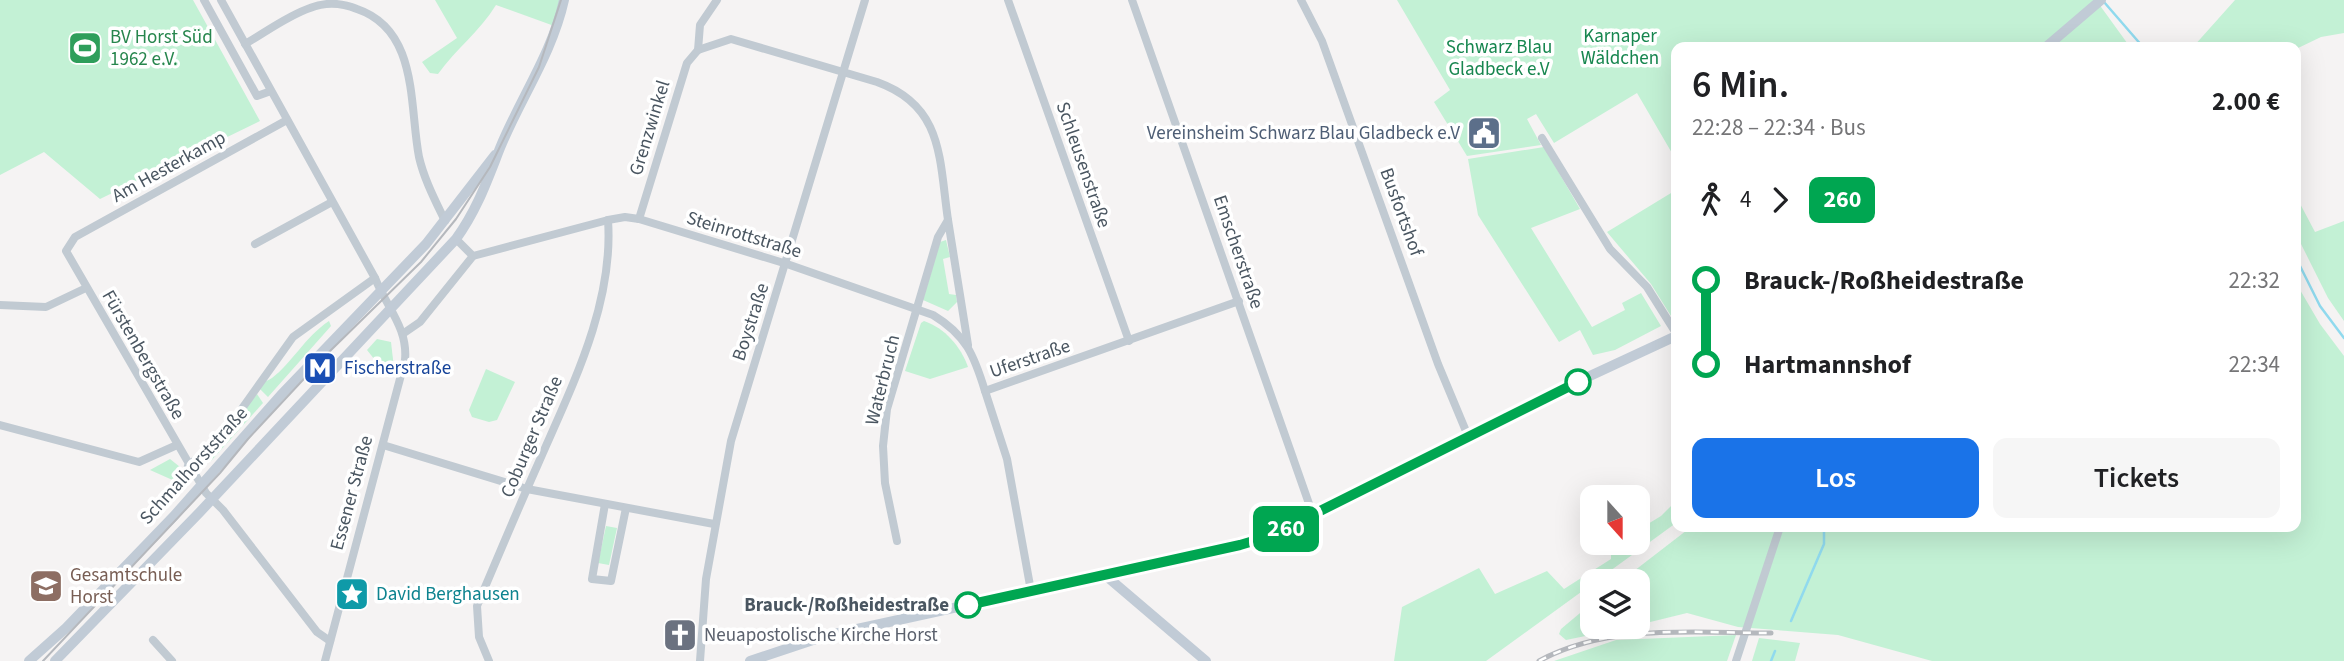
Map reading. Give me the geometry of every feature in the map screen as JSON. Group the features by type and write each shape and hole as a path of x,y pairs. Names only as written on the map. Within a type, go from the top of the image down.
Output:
{"main road":[{"path":"2052,42 2101,0"},
{"path":"389,310 470,221 489,183 500,147 548,52 563,4"},
{"path":"380,290 445,221 500,147"},
{"name":"Schmalhorststraße","path":"29,661 75,619 380,290"},
{"name":"Schmalhorststraße","path":"55,661 389,310"},
{"path":"750,661 808,641 1240,545 1270,536 1671,336"},
{"path":"1105,575 1206,661"}],"street":[{"path":"204,0 257,96 271,91"},
{"path":"221,0 404,333 420,322 473,256 456,239"},
{"name":"Grenzwinkel","path":"639,219 683,74 698,50 700,25 717,0"},
{"name":"Boystraße","path":"700,661 706,579 714,524 741,404 787,264 865,0"},
{"name":"Schleusenstraße","path":"1008,0 1129,341"},
{"name":"Emscherstraße","path":"1132,0 1313,515"},
{"name":"Busfortshof","path":"1301,0 1322,41 1438,363 1468,436"},
{"path":"245,44 320,5 354,8 383,24 397,43 408,73 422,171 445,221"},
{"path":"698,50 731,39 897,90 912,100 928,118 936,138 969,348"},
{"name":"Am Hesterkamp","path":"68,244 75,237 287,120"},
{"path":"1542,138 1611,249 1647,287 1671,326"},
{"path":"255,244 332,202"},
{"name":"Steinrottstraße","path":"473,256 608,220 625,217 639,219 787,264 933,315 953,327 969,348 985,391"},
{"name":"Coburger Straße","path":"489,661 479,638 477,606 591,334 602,291 610,239 608,220"},
{"name":"Waterbruch","path":"897,541 885,483 883,446 887,409 938,237 948,220"},
{"name":"Fürstenbergstraße","path":"68,244 66,251 188,466 317,632 330,641"},
{"name":"Schmalhorststraße","path":"188,466 221,438 293,337 375,278"},
{"path":"0,305 46,307 86,288"},
{"name":"Uferstraße","path":"1031,591 1007,459 985,391 1239,301"},
{"name":"Essener Straße","path":"325,661 405,360 404,333"},
{"path":"0,425 139,462 177,445"},
{"path":"383,445 527,489 714,524"},
{"path":"605,504 592,579 611,581 626,508"},
{"path":"1736,661 1779,532"},
{"path":"153,640 172,661"}],"green space":[{"path":"0,0 193,0 260,121 100,199 44,152 0,175"},
{"path":"435,0 564,0 557,27 496,5 438,74 430,73 422,62 457,38"},
{"name":"Karnaper Wäldchen","path":"1397,0 2096,0 2126,42 1671,42 1671,151 1637,93 1554,143 1536,114 1527,119 1541,145 1467,156 1434,102 1450,90"},
{"path":"2235,0 2344,0 2344,33 2321,37 2301,47 2301,42 2197,42"},
{"path":"1544,147 1580,209 1531,228 1592,327 1625,310 1622,303 1641,293 1661,326 1615,350 1593,355 1580,330 1559,342 1478,215 1468,159"},
{"path":"1671,193 1671,316 1651,284 1607,232"},
{"path":"2301,205 2315,232 2344,221 2344,321 2328,298 2301,244"},
{"path":"946,240 950,257 943,259 949,294 956,295 957,302 948,311 923,300 940,242"},
{"path":"2301,292 2320,324 2344,356 2344,661 1932,661 1838,635 1738,627 1687,613 1650,622 1650,569 1637,569 1685,532 2301,532"},
{"path":"329,321 331,326 268,397 260,386 279,372 320,327"},
{"path":"924,321 939,328 951,339 968,367 930,379 905,371"},
{"path":"377,339 391,342 394,368 382,369 367,350"},
{"path":"486,369 515,382 497,420 489,422 472,417 469,410"},
{"path":"257,394 263,403 211,461 206,456"},
{"path":"170,459 180,467 186,486 150,470"},
{"path":"1671,506 1671,527 1650,542 1650,523"},
{"path":"606,526 617,528 609,565 598,563"},
{"path":"1611,555 1632,555 1613,569 1595,569 1611,559"},
{"path":"1479,568 1495,594 1547,571 1564,589 1580,579 1580,593 1486,661 1394,661 1402,607"},
{"path":"1580,613 1580,637 1566,640 1559,634 1561,629"},
{"path":"1736,635 1727,661 1554,661 1616,640"},
{"path":"1759,638 1800,643 1795,661 1752,661"}],"waterway":[{"path":"2104,2 2139,42"},
{"path":"2301,268 2320,306 2344,338"},
{"path":"1791,621 1824,544 1824,532"},
{"path":"1771,661 1775,651"}],"tram line":[{"path":"43,661 220,473 328,353 421,262 456,219 490,167 539,67 561,0"}],"railway":[{"path":"1539,661 1566,649 1623,635 1683,632 1771,633"}],"bus line":[{"name":"260","path":"968,605 1270,536 1578,382"}],"place":[{"name":"BV Horst Süd 1962 e.V.","path":"85,48"},
{"name":"Vereinsheim Schwarz Blau Gladbeck e.V","path":"1484,133"},
{"name":"Fischerstraße","path":"320,368"},
{"name":"Gesamtschule Horst","path":"46,586"},
{"name":"David Berghausen","path":"352,594"},
{"name":"Brauck-/Roßheidestraße","path":"968,605"},
{"name":"Neuapostolische Kirche Horst","path":"680,635"}],"park label":[{"name":"Schwarz Blau Gladbeck e.V","path":"1499,58"}]}
